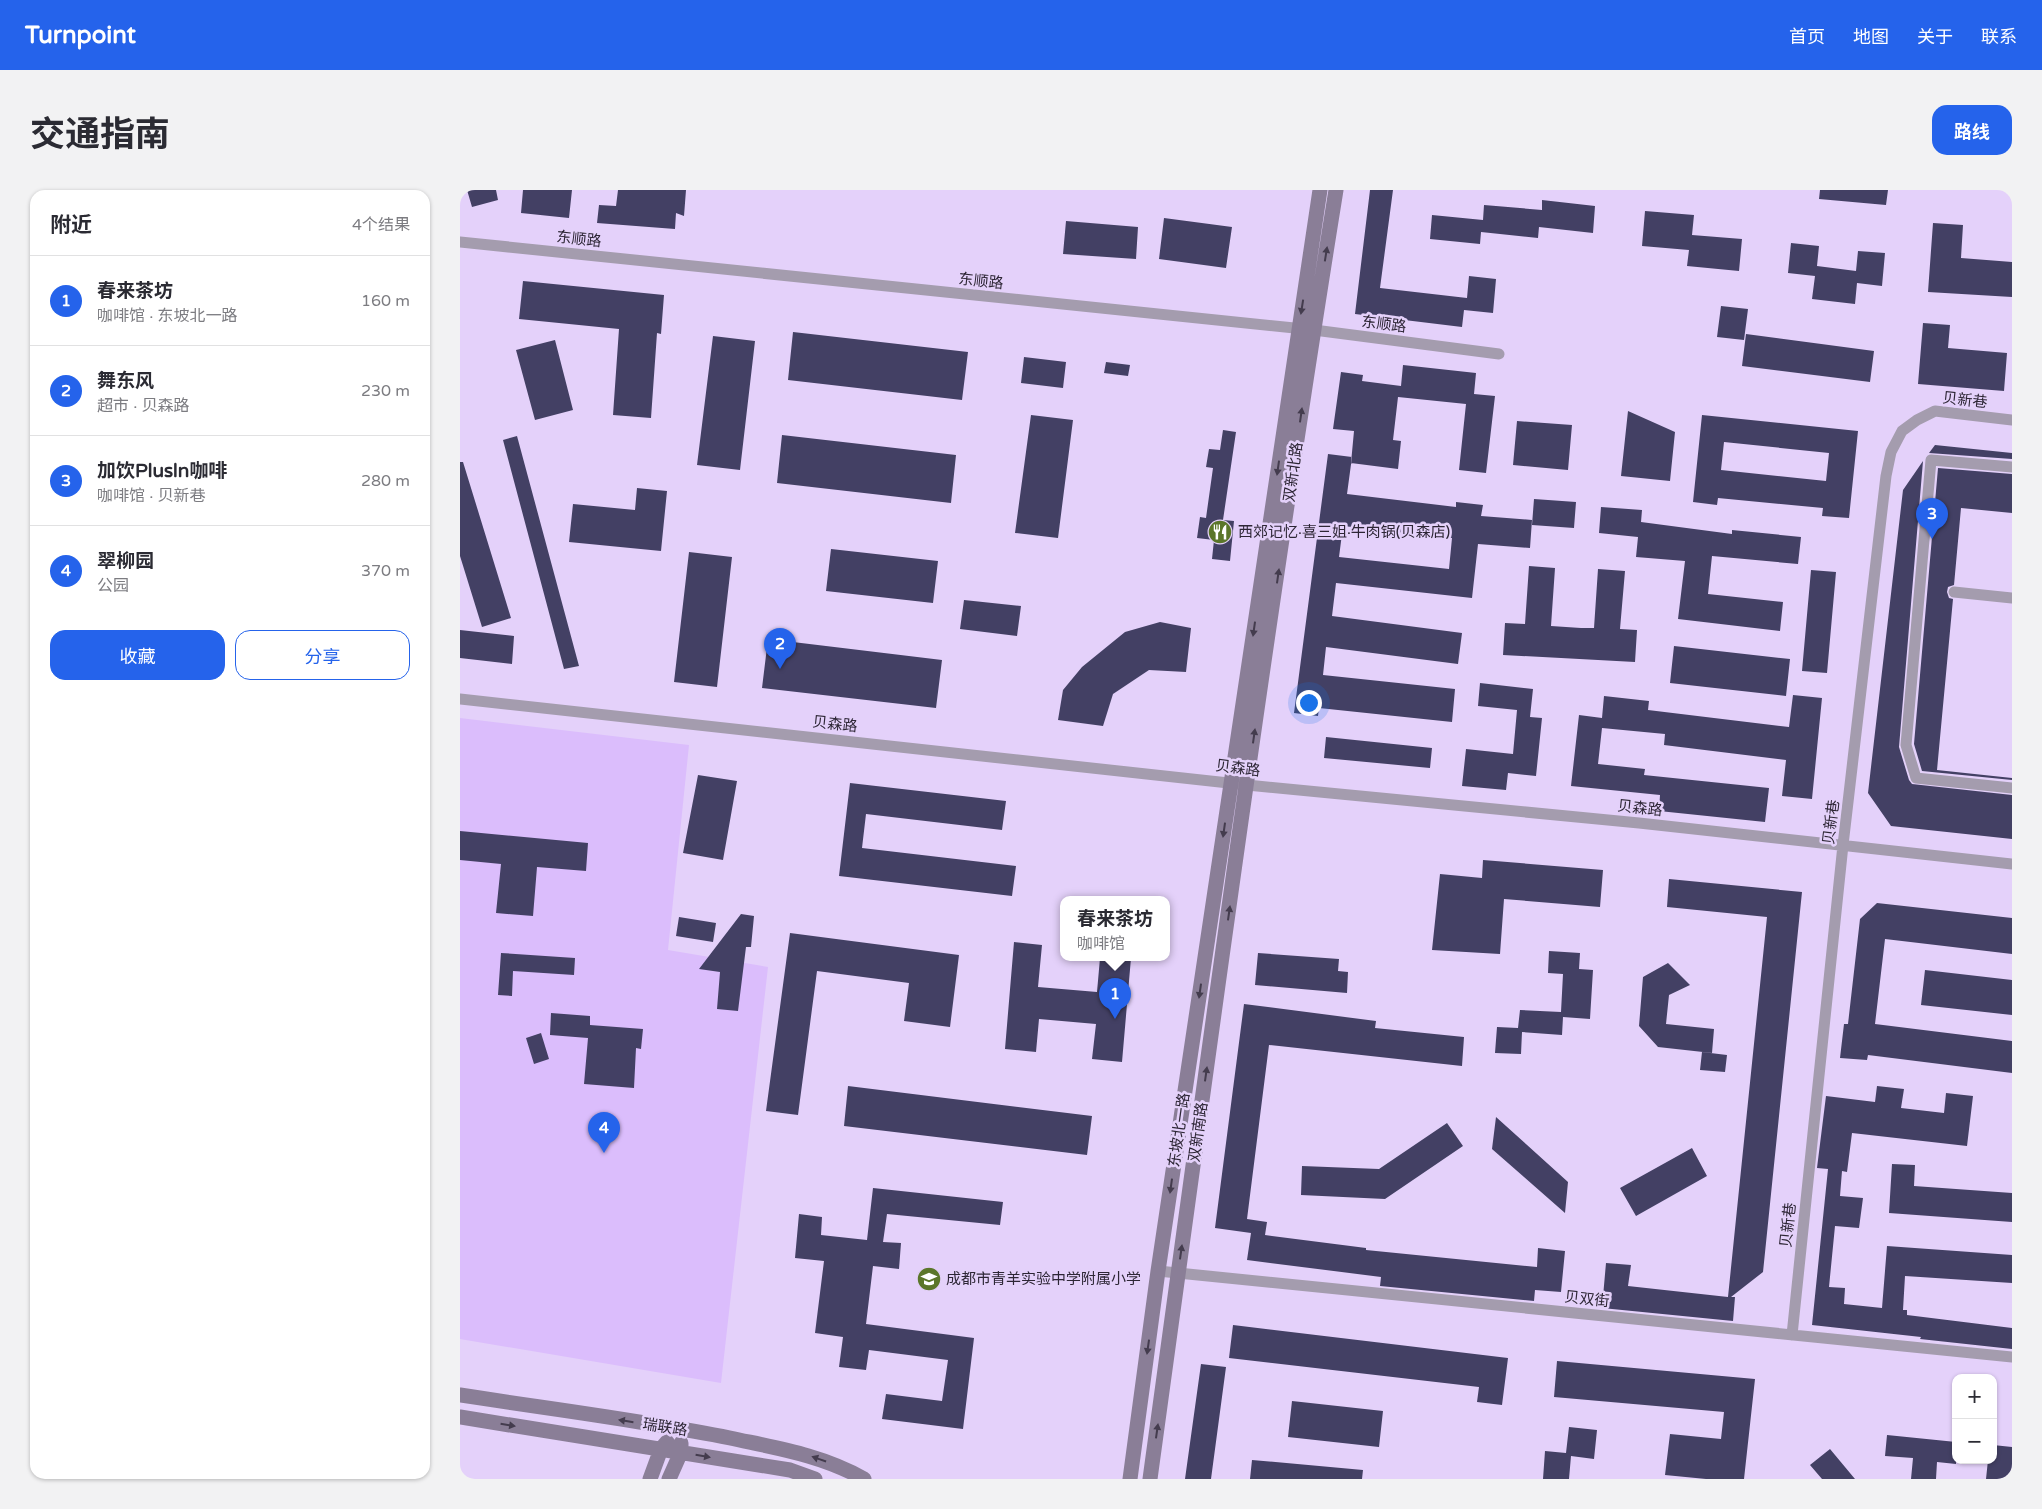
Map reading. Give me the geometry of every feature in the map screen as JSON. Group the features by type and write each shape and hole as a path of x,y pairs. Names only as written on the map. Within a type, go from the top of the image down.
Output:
{"street":[{"name":"双新北路","path":"1247,785 1306,330 1320,190"},
{"name":"双新北路","path":"1231,782 1306,330 1336,190"},
{"name":"东顺路","path":"460,242 1306,330 1499,354"},
{"name":"贝新巷","path":"1792,1335 1843,845 1886,476 1891,452 1902,431 1917,420 1935,411 2012,420"},
{"path":"2012,467 1931,460 1906,744 1916,778 2012,788"},
{"path":"1954,592 2012,598"},
{"name":"贝森路","path":"460,699 1247,785 1843,845 2012,864"},
{"name":"东坡北一路","path":"1130,1479 1158,1271 1231,782"},
{"name":"双新南路","path":"1150,1479 1247,785"},
{"name":"贝双街","path":"1158,1271 2012,1357"},
{"name":"瑞联路","path":"460,1395 681,1429 800,1453 845,1468 864,1479"},
{"name":"瑞联路","path":"460,1417 790,1470 814,1479"},
{"path":"650,1479 661,1449 681,1429"},
{"path":"669,1479 681,1452 681,1429"}],"shaded area":[{"path":"460,718 689,745 668,950 768,967 721,1383 460,1339"}],"building":[{"path":"467,190 496,190 498,200 472,207"},
{"path":"523,190 572,190 569,218 521,213"},
{"path":"618,190 686,190 684,216 676,213 675,229 597,223 599,205 616,206"},
{"path":"1370,190 1393,190 1380,288 1467,298 1469,276 1496,279 1493,313 1464,310 1462,327 1355,314"},
{"path":"1820,190 1888,190 1886,205 1819,199"},
{"path":"1542,200 1595,206 1593,233 1539,227 1538,238 1481,232 1480,244 1430,239 1432,215 1483,220 1484,205 1542,210"},
{"path":"1645,211 1694,215 1692,235 1742,239 1739,271 1687,266 1689,250 1642,246"},
{"path":"1164,218 1232,227 1226,268 1159,259"},
{"path":"1066,221 1138,227 1136,259 1063,254"},
{"path":"1933,223 1963,225 1961,258 2012,262 2012,297 1928,292"},
{"path":"1791,243 1819,246 1817,266 1856,271 1858,251 1885,253 1882,286 1857,283 1855,304 1812,299 1815,276 1788,273"},
{"path":"523,281 664,295 661,334 657,333 651,418 613,415 619,329 519,319"},
{"path":"1721,306 1748,309 1744,340 1717,337"},
{"path":"1923,323 1950,325 1948,348 2007,353 2004,391 1918,384"},
{"path":"793,332 968,352 962,400 788,380"},
{"path":"1746,334 1874,351 1870,382 1742,366"},
{"path":"713,336 755,341 740,470 697,465"},
{"path":"555,340 573,410 535,420 516,350"},
{"path":"1024,357 1066,362 1063,388 1021,383"},
{"path":"1106,362 1130,365 1128,376 1104,373"},
{"path":"1403,365 1476,373 1474,394 1495,396 1486,473 1459,470 1466,404 1398,397 1393,440 1401,441 1398,469 1351,463 1354,431 1333,429 1341,372 1363,375 1362,381 1401,386"},
{"path":"1628,411 1675,432 1670,481 1621,476"},
{"path":"1031,415 1073,420 1058,538 1015,533"},
{"path":"1702,415 1858,431 1849,518 1822,516 1823,508 1718,498 1717,505 1693,502","holes":["1724,442 1829,453 1826,481 1721,470"]},
{"path":"1517,421 1572,425 1568,470 1513,465"},
{"path":"1223,430 1236,432 1223,520 1234,521 1230,561 1212,559 1214,540 1197,538 1200,517 1206,518 1213,468 1206,467 1209,449 1220,450"},
{"path":"782,435 956,455 951,503 777,483"},
{"path":"517,436 579,666 564,669 503,440"},
{"path":"1935,445 2012,453 2012,459 1929,453"},
{"path":"1328,454 1352,457 1347,494 1456,507 1456,502 1483,505 1481,516 1532,520 1530,548 1478,544 1472,598 1336,583 1332,616 1462,633 1458,664 1326,647 1323,675 1455,689 1452,722 1319,708 1318,716 1294,713","holes":["1343,526 1452,538 1449,569 1339,557"]},
{"path":"1923,461 1899,747 1909,780 1912,784 2012,795 2012,839 1891,826 1868,793 1903,490"},
{"path":"460,462 463,462 511,618 482,627 460,556"},
{"path":"1938,468 2012,474 2012,513 1961,508 1954,585 1948,587 1947,592 1949,598 1953,599 1937,770 2012,778 2012,780 1922,771 1914,744"},
{"path":"637,488 667,491 661,551 569,542 573,504 635,510"},
{"path":"1534,499 1576,502 1574,528 1532,525"},
{"path":"1601,507 1642,510 1641,522 1732,534 1732,530 1801,537 1798,564 1712,556 1708,594 1783,602 1780,631 1678,619 1685,561 1636,557 1638,537 1599,533"},
{"path":"831,549 938,561 933,603 826,591"},
{"path":"689,552 732,557 717,687 674,682"},
{"path":"1529,566 1555,568 1551,626 1581,628 1594,628 1598,569 1625,571 1620,629 1637,630 1635,662 1503,655 1505,623 1525,624"},
{"path":"1811,570 1836,572 1827,673 1802,671"},
{"path":"964,600 1021,606 1017,636 960,629"},
{"path":"1160,622 1191,628 1186,672 1149,670 1113,694 1103,726 1058,720 1063,690 1082,667 1125,632"},
{"path":"460,630 514,636 512,664 460,658"},
{"path":"768,639 942,660 936,708 762,688"},
{"path":"1674,646 1790,659 1786,696 1670,683"},
{"path":"1480,683 1533,689 1530,717 1542,718 1536,776 1508,773 1506,790 1462,786 1466,749 1513,754 1517,710 1478,706"},
{"path":"1793,695 1822,698 1812,799 1782,796 1786,760 1664,745 1665,734 1602,728 1598,764 1645,769 1644,775 1769,788 1765,822 1659,811 1660,795 1571,786 1579,715 1602,718 1604,696 1649,701 1648,710 1789,727"},
{"path":"1326,737 1432,748 1430,768 1324,758"},
{"path":"698,775 737,781 723,860 683,853"},
{"path":"850,783 1006,801 1002,830 866,814 862,848 1016,866 1012,896 839,876"},
{"path":"460,831 588,843 586,871 537,867 533,916 496,913 501,864 460,860"},
{"path":"1483,860 1603,870 1600,907 1504,899 1500,954 1432,950 1440,874 1482,878"},
{"path":"1669,879 1802,892 1763,1272 1731,1297 1735,1297 1733,1321 1602,1308 1606,1263 1631,1265 1628,1286 1728,1297 1767,917 1667,907"},
{"path":"1877,903 2012,918 2012,954 1885,939 1875,1024 2012,1041 2012,1073 1868,1055 1867,1060 1840,1058 1844,1024 1848,1024 1860,919"},
{"path":"741,914 754,916 751,947 746,947 738,1011 717,1009 720,972 699,969"},
{"path":"679,917 716,923 713,942 676,936"},
{"path":"790,933 959,955 950,1027 904,1021 909,983 817,971 798,1115 766,1111"},
{"path":"1014,942 1042,945 1038,987 1097,992 1100,961 1131,961 1122,1062 1092,1059 1096,1024 1039,1019 1036,1052 1005,1049"},
{"path":"1549,951 1580,953 1579,969 1593,970 1590,1019 1563,1017 1562,1035 1522,1032 1521,1054 1495,1053 1497,1027 1518,1028 1520,1010 1561,1012 1563,974 1548,973"},
{"path":"501,953 575,958 574,975 513,971 512,996 498,995"},
{"path":"1258,953 1339,959 1338,971 1348,972 1347,993 1255,985"},
{"path":"1668,963 1690,985 1669,995 1666,1024 1714,1029 1712,1053 1658,1047 1639,1026 1643,977"},
{"path":"1925,970 2012,980 2012,1015 1921,1005"},
{"path":"1244,1004 1376,1021 1375,1028 1464,1037 1462,1066 1269,1045 1247,1219 1267,1222 1265,1235 1366,1248 1366,1250 1537,1267 1538,1248 1565,1251 1561,1292 1535,1290 1534,1301 1380,1286 1381,1277 1247,1260 1251,1233 1215,1228"},
{"path":"551,1013 590,1016 590,1025 643,1029 641,1049 636,1048 634,1088 584,1084 588,1038 550,1035"},
{"path":"541,1033 549,1059 534,1064 526,1038"},
{"path":"1702,1052 1727,1055 1725,1072 1700,1070"},
{"path":"848,1086 1092,1116 1087,1155 844,1126"},
{"path":"1877,1086 1904,1089 1901,1108 1944,1113 1946,1093 1973,1096 1967,1146 1852,1133 1847,1172 1842,1171 1840,1196 1863,1198 1859,1228 1835,1226 1829,1287 1845,1288 1844,1304 1882,1308 1887,1246 2012,1255 2012,1283 1905,1276 1903,1310 1907,1310 1907,1315 2012,1328 2012,1349 1812,1325 1828,1169 1817,1168 1826,1096 1875,1102"},
{"path":"1496,1117 1568,1182 1565,1213 1492,1149"},
{"path":"1447,1123 1463,1146 1385,1199 1301,1195 1302,1166 1379,1169"},
{"path":"1692,1148 1707,1176 1636,1216 1620,1188"},
{"path":"1892,1164 1915,1165 1914,1186 2012,1193 2012,1222 1889,1213"},
{"path":"873,1188 1003,1202 1000,1225 887,1214 883,1242 901,1243 899,1269 873,1266 866,1324 974,1338 963,1429 882,1419 886,1394 942,1401 948,1360 869,1350 866,1370 839,1367 843,1337 815,1333 824,1261 795,1258 799,1214 822,1217 821,1235 867,1240"},
{"path":"1233,1325 1508,1358 1502,1405 1477,1402 1479,1387 1229,1358"},
{"path":"1557,1361 1755,1379 1744,1479 1706,1479 1665,1475 1670,1434 1721,1439 1724,1412 1554,1397"},
{"path":"1201,1364 1226,1367 1211,1479 1185,1479"},
{"path":"1292,1401 1383,1411 1379,1447 1288,1437"},
{"path":"1569,1427 1597,1430 1594,1459 1571,1456 1569,1479 1543,1479 1545,1451 1566,1453"},
{"path":"1887,1435 1952,1442 1952,1464 1937,1462 1936,1479 1911,1479 1913,1458 1885,1456"},
{"path":"1997,1445 2012,1447 2012,1479 1986,1479 1988,1464 1997,1464"},
{"path":"1830,1449 1855,1479 1822,1479 1810,1465"},
{"path":"1252,1460 1363,1470 1362,1479 1250,1479"}],"place":[{"name":"西郊记忆·喜三姐·牛肉锅(贝森店)","path":"1220,532"},
{"name":"加饮Plusln咖啡","path":"1932,539"},
{"name":"舞东风","path":"780,669"},
{"name":"春来茶坊","path":"1115,1019"},
{"name":"翠柳园","path":"604,1153"},
{"name":"成都市青羊实验中学附属小学","path":"929,1279"}]}
